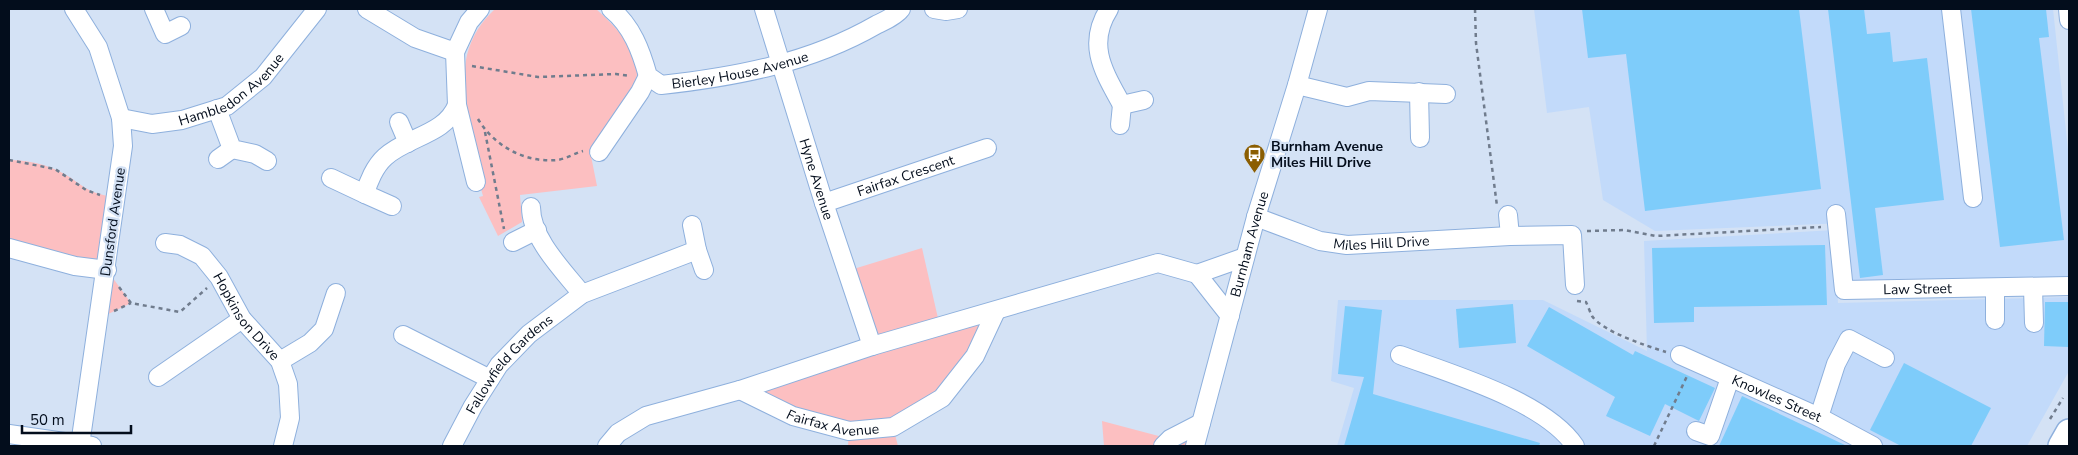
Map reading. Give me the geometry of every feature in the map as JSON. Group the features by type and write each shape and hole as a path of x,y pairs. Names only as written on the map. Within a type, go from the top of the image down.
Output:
{"highway":[{"path":"2060,426 2061,446"}],"street":[{"name":"Dunsford Avenue","path":"74,9 98,46 121,118 124,146 86,445"},
{"path":"154,9 165,34 181,26"},
{"name":"Hambledon Avenue","path":"121,118 152,124 182,120 227,106 263,77 317,9"},
{"path":"367,9 415,38 455,57"},
{"path":"476,182 457,105 455,57 469,22 480,9"},
{"path":"594,150 640,92 648,76 641,51 631,32 611,9"},
{"name":"Hyne Avenue","path":"764,9 824,203 872,346"},
{"name":"Bierley House Avenue","path":"648,76 661,85 750,73 782,64 856,37 901,9"},
{"path":"934,9 946,11 958,9"},
{"path":"1109,9 1103,18 1098,46 1101,67 1122,105 1120,125"},
{"name":"Burnham Avenue","path":"1195,446 1256,217 1297,85 1318,9"},
{"path":"1951,9 1973,198"},
{"path":"2068,9 2069,20"},
{"path":"1297,85 1347,97 1369,91 1446,94"},
{"path":"1419,92 1420,138"},
{"path":"1122,105 1144,100"},
{"path":"365,194 368,181 385,157 448,122 457,105"},
{"path":"217,109 225,154 255,154 267,161"},
{"path":"399,122 408,143"},
{"name":"Fairfax Crescent","path":"824,203 987,148"},
{"path":"331,178 392,206"},
{"path":"531,207 531,220 551,255 582,294"},
{"path":"1503,212 1510,236"},
{"name":"Miles Hill Drive","path":"1256,217 1320,241 1347,245 1510,236 1572,235"},
{"name":"Law Street","path":"1837,220 1844,290 2069,286"},
{"path":"692,225 697,250 704,270"},
{"path":"513,242 537,230"},
{"path":"1572,235 1575,284"},
{"name":"Hopkinson Drive","path":"165,243 180,245 202,256 219,277 242,319 280,361 288,384 290,418 282,446"},
{"path":"9,248 75,266 107,270"},
{"name":"Fallowfield Gardens","path":"452,446 499,365 529,334 582,294 697,250"},
{"path":"608,446 618,433 646,416 740,390 872,346 1158,263 1197,274 1245,257"},
{"path":"1197,274 1230,316"},
{"path":"2033,287 2034,323"},
{"path":"1995,288 1995,320"},
{"path":"280,361 310,342 324,329 336,293"},
{"name":"Fairfax Avenue","path":"740,390 793,416 850,431 893,427 942,398 975,356 996,311"},
{"path":"158,377 242,319"},
{"path":"403,335 490,379"},
{"path":"1819,418 1836,364 1849,338 1885,358"},
{"path":"1400,355 1474,383 1541,413 1564,432 1576,446"},
{"name":"Knowles Street","path":"1687,358 1819,418 1873,446"},
{"path":"1696,431 1710,436 1730,378"},
{"path":"1163,446 1170,439 1201,423"},
{"path":"9,434 86,445"}],"path":[{"path":"1475,9 1476,43 1503,212"},
{"path":"455,57 538,77 616,74 648,76"},
{"path":"626,85 627,75"},
{"path":"457,105 471,108 494,140 525,157 558,160 594,150"},
{"path":"485,130 503,228 513,242"},
{"path":"9,160 55,169 86,190 99,195 117,197"},
{"path":"1572,235 1595,230 1624,230 1656,236 1837,220"},
{"path":"107,270 131,303 180,312 219,277"},
{"path":"1575,284 1574,299 1586,302 1592,316 1600,325 1648,347 1687,358 1654,446"},
{"path":"2060,426 2063,398"}],"shaded area":[{"path":"495,9 596,9 625,40 635,60 637,70 634,86 616,118 605,135 590,151 597,186 520,195 522,222 498,236 479,197 483,196 472,145 465,86 467,55 474,36 481,24"},
{"path":"1534,9 2053,9 2069,159 2069,277 1851,281 1845,223 1655,231 1603,200 1589,107 1547,113"},
{"path":"9,160 32,162 49,167 63,173 89,190 117,197 107,270 131,303 100,318 106,270 9,248"},
{"path":"1834,230 1838,303 2069,297 2069,371 2027,446 1337,446 1354,388 1331,381 1338,300 1543,300 1647,351 1644,241"},
{"path":"922,248 940,327 996,311 942,398 893,427 898,446 848,446 849,431 740,390 872,346 847,271"},
{"path":"1102,421 1170,439 1191,427 1195,446 1104,446"}],"building":[{"path":"1582,9 1799,9 1821,189 1645,211 1626,54 1588,58"},
{"path":"1828,9 1864,9 1867,34 1890,32 1893,62 1927,58 1944,200 1875,208 1883,275 1860,278"},
{"path":"1971,9 2046,9 2049,37 2039,38 2064,240 2000,247"},
{"path":"1825,245 1827,305 1694,307 1694,322 1654,323 1652,248"},
{"path":"2045,302 2069,302 2068,347 2044,346"},
{"path":"1513,304 1516,343 1459,348 1456,309"},
{"path":"1345,306 1382,310 1373,394 1540,443 1539,446 1344,446 1364,377 1338,374"},
{"path":"1549,307 1633,355 1635,351 1715,388 1699,421 1665,404 1650,436 1606,416 1615,397 1527,346"},
{"path":"1904,363 1991,408 1971,446 1901,446 1870,430"},
{"path":"1742,396 1847,446 1719,446"}],"place":[{"name":"Burnham Avenue Miles Hill Drive","path":"1255,173"}]}
